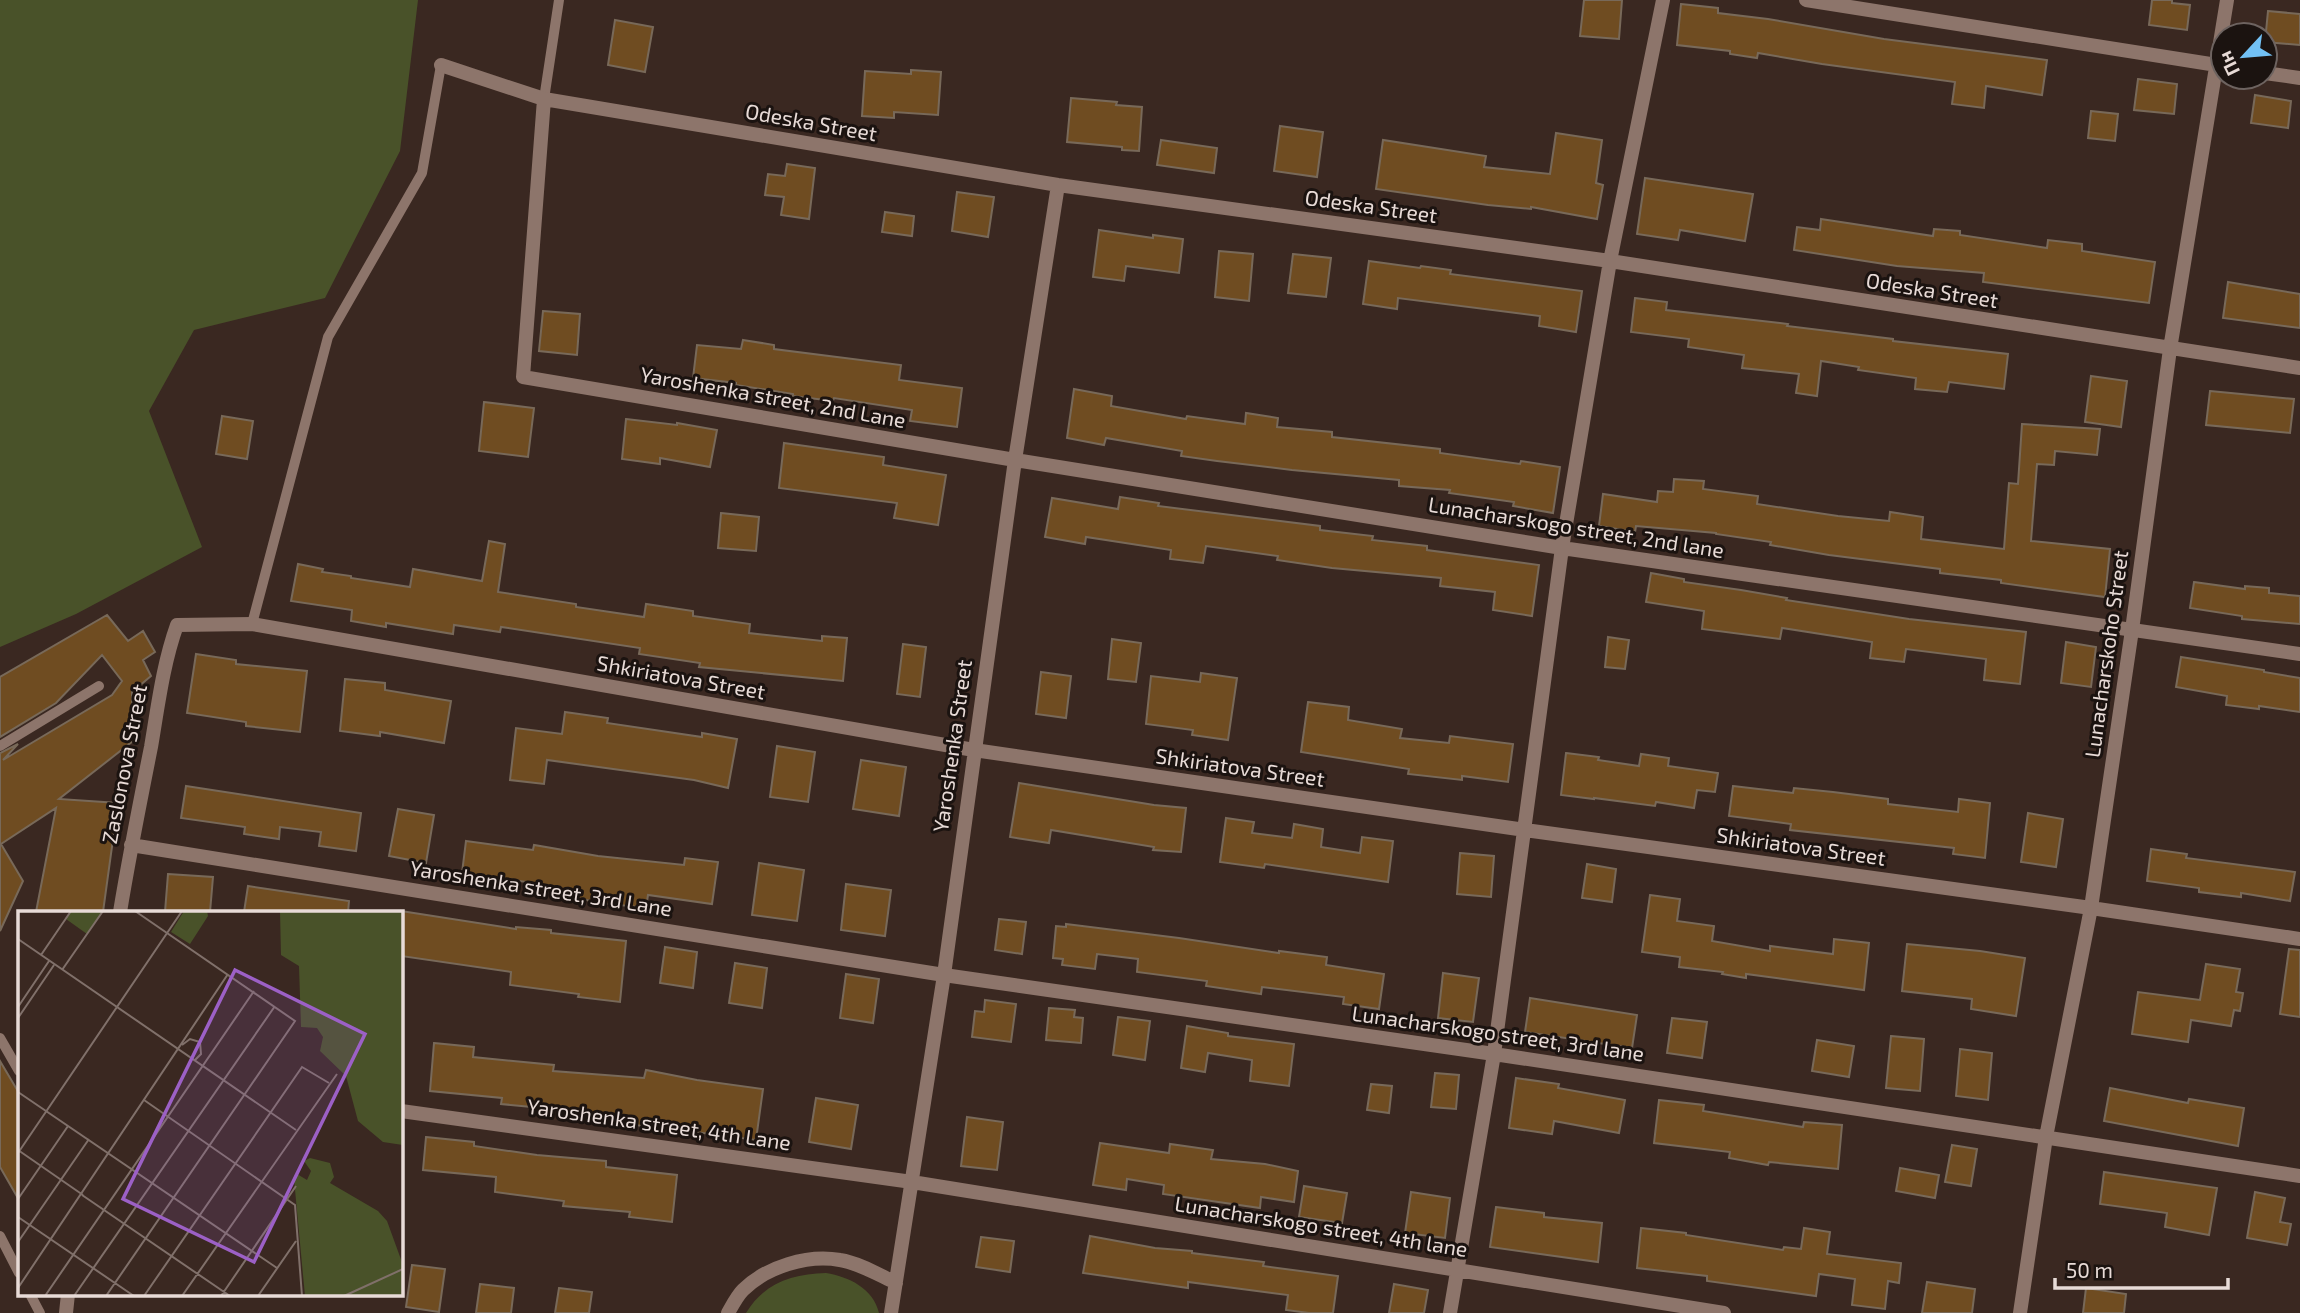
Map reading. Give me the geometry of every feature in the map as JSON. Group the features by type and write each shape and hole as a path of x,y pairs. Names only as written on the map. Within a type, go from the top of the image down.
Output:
{"street":[{"path":"1450,1313 1494,1054 1562,548 1610,261 1663,0"},
{"path":"1806,0 2209,64"},
{"name":"Lunacharskoho Street","path":"2225,21 2227,0"},
{"name":"Odeska Street","path":"441,65 544,99 1058,185 1610,261 2300,368"},
{"path":"2279,74 2300,78"},
{"name":"Lunacharskoho Street","path":"2020,1313 2046,1137 2091,908 2170,349 2216,91"},
{"name":"Yaroshenka street, 2nd Lane","path":"544,99 523,377 1015,460"},
{"name":"Yaroshenka Street","path":"891,1313 944,975 1015,460 1058,185"},
{"name":"Lunacharskogo street, 2nd lane","path":"1015,460 1562,548 2300,654"},
{"name":"Shkiriatova Street","path":"177,625 252,624 974,750 2300,939"},
{"name":"Zaslonova Street","path":"121,911 166,654 177,625"},
{"name":"Yaroshenka street, 3rd Lane","path":"131,845 944,975"},
{"name":"Lunacharskogo street, 3rd lane","path":"944,975 1494,1054 2300,1176"},
{"name":"Yaroshenka street, 4th Lane","path":"402,1111 912,1182"},
{"name":"Lunacharskogo street, 4th lane","path":"912,1182 1724,1313"},
{"path":"727,1313 742,1291 761,1276 786,1265 817,1258 841,1260 896,1283"}],"lane":[{"path":"544,99 559,0"},
{"path":"252,624 328,337 422,173 441,65"},
{"path":"0,746 99,686"},
{"path":"0,1038 18,1069"},
{"path":"0,1236 18,1271"},
{"path":"31,1296 40,1313"}],"green space":[{"path":"0,0 418,0 400,151 325,298 194,330 149,411 202,547 76,614 0,647"},
{"path":"826,1273 843,1277 866,1290 879,1313 746,1313 761,1294 780,1282 802,1275"}],"building":[{"path":"1584,0 1622,0 1619,39 1580,36"},
{"path":"2152,0 2172,0 2172,3 2190,5 2187,30 2149,25"},
{"path":"1681,4 1718,8 1718,13 1884,39 2047,60 2042,95 1986,86 1984,108 1952,104 1955,82 1758,53 1757,58 1730,54 1730,51 1677,45"},
{"path":"2268,11 2300,14 2300,45 2279,43 2279,21 2267,21"},
{"path":"615,20 653,27 645,72 608,65"},
{"path":"911,70 941,72 938,115 894,112 894,118 862,116 865,71 911,74"},
{"path":"2138,79 2177,84 2174,114 2134,110"},
{"path":"2255,95 2291,101 2288,128 2251,123"},
{"path":"1071,98 1142,107 1139,151 1067,142"},
{"path":"2091,111 2118,114 2115,141 2088,138"},
{"path":"1280,126 1323,132 1317,177 1274,171"},
{"path":"1556,133 1602,140 1596,183 1603,185 1597,219 1531,207 1488,205 1376,189 1383,140 1486,156 1484,167 1550,174"},
{"path":"1161,140 1217,148 1214,173 1157,165"},
{"path":"787,164 815,168 809,219 781,215 784,197 765,195 768,174 785,176"},
{"path":"1645,178 1753,194 1745,241 1680,230 1678,240 1637,234"},
{"path":"957,192 994,197 988,237 952,231"},
{"path":"885,212 914,216 912,236 882,232"},
{"path":"1821,219 1933,236 1934,229 1960,231 1960,235 2047,248 2048,240 2082,244 2082,251 2155,262 2149,303 1983,282 1984,273 1897,266 1794,250 1797,227 1820,230"},
{"path":"1099,230 1153,238 1153,235 1183,239 1179,273 1126,266 1124,281 1093,277"},
{"path":"1219,251 1253,254 1249,301 1215,297"},
{"path":"1293,254 1331,258 1326,297 1288,293"},
{"path":"1369,261 1451,270 1450,274 1582,291 1576,332 1539,326 1540,316 1398,298 1397,309 1363,304"},
{"path":"2228,282 2300,294 2300,328 2223,318"},
{"path":"1635,298 1667,302 1666,310 2008,354 2004,389 1949,382 1947,392 1915,389 1916,378 1858,370 1859,367 1821,361 1817,396 1796,393 1799,374 1742,368 1744,355 1688,347 1689,339 1631,332"},
{"path":"543,311 580,314 577,355 539,351"},
{"path":"743,340 774,345 774,349 901,365 899,380 962,388 957,427 910,421 912,410 834,398 833,401 793,396 736,383 693,378 697,345 741,349"},
{"path":"2091,376 2127,381 2121,427 2085,422"},
{"path":"1074,389 1112,396 1111,406 1186,419 1187,416 1245,424 1246,413 1278,418 1277,427 1332,432 1332,437 1440,449 1440,453 1520,464 1521,461 1560,467 1553,513 1513,506 1514,502 1449,493 1450,490 1399,486 1399,480 1181,456 1182,451 1106,438 1104,445 1067,438"},
{"path":"2210,391 2294,399 2290,433 2206,425"},
{"path":"484,402 534,408 528,457 479,451"},
{"path":"222,416 253,421 247,459 216,454"},
{"path":"626,419 677,423 717,430 710,467 660,458 660,464 622,459"},
{"path":"2022,424 2100,429 2097,455 2055,451 2054,465 2037,464 2031,541 2110,549 2105,597 1940,573 1940,569 1829,555 1716,533 1636,526 1635,532 1599,526 1603,494 1657,502 1658,491 1673,492 1674,479 1704,481 1703,489 1758,496 1757,504 1889,521 1890,512 1923,517 1921,539 2004,549 2009,483 2018,484"},
{"path":"784,443 884,457 883,465 946,475 938,525 894,518 897,503 779,488"},
{"path":"1120,497 1159,503 1158,506 1320,526 1320,530 1373,536 1372,540 1427,546 1427,550 1539,565 1532,616 1493,610 1495,592 1440,586 1441,578 1332,568 1277,560 1278,556 1206,546 1203,563 1170,559 1171,550 1086,537 1085,544 1045,537 1052,498 1118,509"},
{"path":"721,513 759,517 756,551 718,548"},
{"path":"489,541 505,544 498,592 644,617 646,604 693,611 693,616 750,624 749,633 822,641 822,636 847,638 843,681 699,667 700,663 639,654 640,648 501,627 500,632 454,625 453,634 386,623 386,627 351,621 352,610 291,601 298,564 351,578 410,587 413,569 482,581"},
{"path":"1651,573 1684,579 1684,582 1787,598 1786,600 1909,619 2026,632 2020,684 1984,680 1986,659 1906,649 1904,662 1870,658 1872,642 1782,628 1780,639 1702,629 1704,611 1646,602"},
{"path":"2194,582 2245,589 2245,586 2269,588 2269,593 2300,596 2300,624 2242,619 2242,616 2190,608"},
{"path":"107,615 128,641 143,631 155,652 143,660 151,676 132,692 133,741 59,799 118,803 103,911 36,911 56,808 1,844 23,881 0,931 0,753 18,744 3,760 112,695 122,681 102,655 56,703 0,737 0,677"},
{"path":"1608,637 1629,640 1625,669 1605,667"},
{"path":"1112,639 1141,643 1136,682 1108,679"},
{"path":"2066,642 2096,647 2091,687 2061,683"},
{"path":"903,644 926,647 920,697 897,694"},
{"path":"196,654 236,660 236,664 307,671 300,732 246,726 246,722 187,713"},
{"path":"2181,657 2300,678 2300,712 2259,706 2259,709 2226,705 2227,696 2176,687"},
{"path":"1041,672 1071,676 1066,718 1036,714"},
{"path":"1201,673 1237,678 1228,740 1192,735 1193,730 1146,724 1151,676 1200,682"},
{"path":"345,679 385,683 385,690 451,701 444,743 380,732 380,736 340,731"},
{"path":"1308,702 1349,707 1348,720 1402,729 1400,738 1449,743 1450,736 1513,744 1508,782 1462,776 1462,780 1408,774 1409,769 1301,752"},
{"path":"565,712 608,718 607,723 702,737 702,733 737,739 728,788 694,780 547,760 544,784 510,780 516,728 562,734"},
{"path":"777,746 815,752 808,802 770,797"},
{"path":"1566,753 1639,766 1641,754 1669,758 1668,766 1718,773 1715,792 1697,790 1694,808 1656,802 1655,806 1561,795"},
{"path":"861,760 906,767 899,816 853,809"},
{"path":"1019,783 1186,808 1181,852 1153,850 1154,847 1051,830 1049,843 1010,837"},
{"path":"186,786 361,813 356,851 319,846 321,832 280,827 279,839 244,834 245,827 181,818"},
{"path":"1733,786 1793,793 1794,788 1833,792 1888,799 1888,804 1958,812 1959,799 1990,803 1985,858 1953,854 1954,848 1790,830 1791,824 1729,816"},
{"path":"398,809 434,815 426,863 389,856"},
{"path":"2028,813 2063,819 2056,867 2021,862"},
{"path":"1226,818 1254,822 1252,833 1292,838 1294,824 1323,829 1321,847 1360,853 1362,837 1393,841 1388,882 1265,864 1264,868 1220,862"},
{"path":"466,841 533,850 534,845 598,856 684,865 685,858 718,862 712,904 648,895 646,908 601,903 526,888 527,882 462,873"},
{"path":"2151,849 2187,854 2186,858 2295,872 2290,901 2241,893 2241,897 2199,892 2199,888 2147,881"},
{"path":"1460,853 1494,856 1491,897 1457,894"},
{"path":"759,863 804,870 797,921 752,915"},
{"path":"1587,864 1616,869 1612,902 1582,898"},
{"path":"168,874 213,877 210,911 165,911"},
{"path":"846,884 891,890 885,936 841,930"},
{"path":"248,886 349,901 348,911 244,911"},
{"path":"1650,895 1680,899 1677,921 1714,926 1712,941 1770,951 1770,946 1833,954 1834,939 1869,943 1864,990 1746,974 1746,978 1722,974 1723,972 1679,967 1680,957 1642,952"},
{"path":"402,911 516,929 551,930 551,933 626,941 620,1002 510,985 511,972 402,956"},
{"path":"999,919 1026,922 1022,954 995,950"},
{"path":"1066,924 1327,957 1326,965 1384,974 1379,1009 1343,1004 1344,997 1262,987 1261,994 1206,986 1207,981 1137,972 1138,959 1097,954 1095,969 1062,965 1063,959 1053,958 1056,926 1066,927"},
{"path":"1907,944 2025,958 2016,1016 1971,1009 1972,999 1902,991"},
{"path":"665,947 697,952 693,988 660,983"},
{"path":"2289,949 2300,950 2300,1017 2280,1014"},
{"path":"735,963 767,968 762,1008 729,1003"},
{"path":"2206,964 2240,969 2236,992 2243,993 2240,1011 2234,1010 2231,1026 2191,1020 2188,1042 2132,1034 2138,992 2200,1000"},
{"path":"1443,973 1479,978 1473,1022 1438,1018"},
{"path":"846,974 879,979 873,1023 840,1018"},
{"path":"1530,998 1637,1015 1632,1048 1525,1032"},
{"path":"985,1000 1016,1004 1011,1042 972,1037 975,1011 984,1012"},
{"path":"1049,1008 1075,1010 1074,1017 1083,1018 1081,1043 1046,1040"},
{"path":"1118,1017 1150,1021 1145,1060 1113,1055"},
{"path":"1672,1018 1707,1022 1702,1058 1667,1053"},
{"path":"1187,1026 1228,1033 1228,1036 1294,1044 1289,1086 1250,1081 1252,1060 1208,1053 1205,1072 1181,1068"},
{"path":"1891,1036 1924,1039 1920,1091 1886,1088"},
{"path":"1817,1040 1854,1046 1849,1077 1812,1071"},
{"path":"434,1043 474,1047 473,1057 554,1065 553,1071 644,1078 646,1070 763,1089 756,1140 688,1131 687,1134 636,1123 562,1117 563,1110 501,1104 502,1098 430,1091"},
{"path":"1960,1049 1992,1053 1988,1100 1956,1096"},
{"path":"0,1061 18,1091 18,1198 0,1167"},
{"path":"1435,1073 1459,1075 1456,1109 1431,1107"},
{"path":"1516,1078 1559,1084 1558,1088 1625,1100 1619,1133 1554,1121 1552,1134 1509,1128"},
{"path":"1371,1084 1392,1086 1389,1113 1367,1110"},
{"path":"2110,1088 2188,1103 2189,1099 2244,1108 2238,1146 2104,1121"},
{"path":"816,1098 858,1105 851,1149 809,1142"},
{"path":"1659,1100 1704,1105 1703,1111 1803,1127 1804,1122 1842,1125 1838,1169 1769,1162 1768,1165 1729,1158 1730,1152 1654,1143"},
{"path":"967,1117 1003,1122 997,1170 961,1166"},
{"path":"426,1137 474,1142 474,1146 537,1155 606,1161 606,1167 677,1175 672,1222 629,1217 630,1212 563,1206 564,1201 495,1192 496,1177 423,1170"},
{"path":"1100,1143 1169,1153 1170,1144 1213,1150 1211,1159 1265,1164 1298,1171 1294,1202 1261,1197 1260,1208 1163,1194 1164,1185 1127,1179 1126,1190 1093,1185"},
{"path":"1952,1145 1977,1149 1971,1186 1945,1182"},
{"path":"1900,1168 1939,1175 1935,1198 1896,1191"},
{"path":"2104,1172 2217,1188 2209,1235 2165,1227 2167,1213 2100,1204"},
{"path":"1304,1186 1347,1193 1342,1223 1299,1217"},
{"path":"1411,1192 1450,1198 1445,1238 1405,1233"},
{"path":"2255,1192 2285,1198 2280,1222 2291,1224 2287,1245 2247,1238"},
{"path":"1496,1207 1544,1213 1544,1217 1602,1223 1598,1262 1490,1247"},
{"path":"1641,1228 1783,1250 1784,1247 1801,1249 1804,1228 1830,1232 1827,1254 1901,1263 1899,1283 1888,1281 1885,1309 1852,1305 1855,1279 1819,1274 1816,1296 1707,1281 1707,1276 1637,1268"},
{"path":"1090,1236 1338,1276 1333,1313 1286,1310 1288,1295 1188,1282 1188,1288 1083,1273"},
{"path":"981,1237 1014,1241 1010,1272 976,1267"},
{"path":"412,1265 445,1269 439,1312 406,1307"},
{"path":"1927,1282 1975,1289 1972,1313 1922,1313"},
{"path":"480,1284 514,1288 511,1313 476,1313"},
{"path":"1394,1284 1428,1290 1424,1313 1389,1313"},
{"path":"559,1288 592,1292 589,1313 555,1313"},
{"path":"2086,1288 2126,1294 2124,1313 2083,1313"}]}
